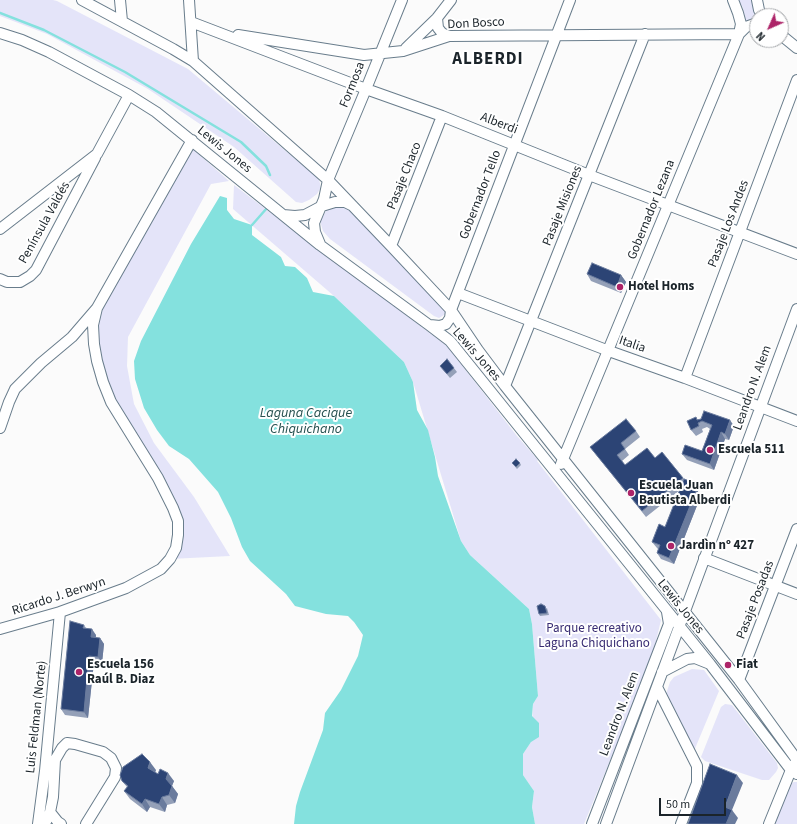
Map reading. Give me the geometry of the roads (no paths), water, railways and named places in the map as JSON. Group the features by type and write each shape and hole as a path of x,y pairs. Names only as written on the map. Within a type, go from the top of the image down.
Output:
{"street":[{"name":"Lewis Jones","path":"82,0 193,61 328,180 355,207 451,310 505,386 739,680 796,758"},
{"path":"120,0 122,21"},
{"path":"190,0 193,61"},
{"name":"Formosa","path":"320,245 315,232 314,223 322,206 328,180 402,0"},
{"path":"403,51 437,18 450,0"},
{"name":"Gobernador Tello","path":"430,325 440,326 446,324 450,318 451,310 570,0"},
{"name":"Gobernador Lezana","path":"556,472 564,460 739,34 741,24 733,0"},
{"path":"437,18 438,28 442,33 449,36"},
{"name":"Alberdi","path":"191,22 366,89 442,116 515,144 589,175 669,204 797,254"},
{"path":"739,34 749,27"},
{"name":"Don Bosco","path":"218,32 364,55 403,51 449,36 557,34 739,34"},
{"name":"Lewis Jones","path":"0,33 22,40 49,52 129,95 156,112 320,245 450,341 710,664 794,772"},
{"name":"Pasaje Misiones","path":"505,386 645,34"},
{"path":"789,42 797,48"},
{"name":"Pasaje Los Andes","path":"685,378 797,80"},
{"name":"Península Valdés","path":"0,279 8,282 20,282 36,270 129,95"},
{"name":"Pasaje Chaco","path":"391,246 442,116"},
{"path":"0,428 15,389 41,363 72,337 97,308 192,140"},
{"name":"Península Valdés","path":"0,229 97,154"},
{"path":"281,214 295,216 305,215 322,206 335,202 345,202 355,207"},
{"name":"Italia","path":"458,293 609,351 761,406 797,421"},
{"name":"Ricardo J. Berwyn","path":"0,629 60,612 126,588 161,569 170,560 176,548 178,521 173,508 158,478 111,402 103,382 94,344 93,325 97,308"},
{"name":"Leandro N. Alem","path":"606,824 797,309"},
{"name":"Pasaje Posadas","path":"739,680 797,530"},
{"path":"704,558 797,594"},
{"name":"Luis Feldman (Norte)","path":"38,824 45,771 60,612"},
{"name":"Leandro N. Alem","path":"592,824 669,624 667,612"},
{"path":"662,672 687,659 695,658 710,664"},
{"path":"657,687 697,766 697,783 681,824"},
{"path":"45,771 67,743 103,752 111,758 116,768 116,777 86,824"},
{"path":"769,824 794,772 796,758"},
{"path":"45,824 54,797 55,760"},
{"path":"50,812 61,824"}],"water":[{"name":"Laguna Cacique Chiquichano","path":"220,196 227,198 227,210 234,219 252,225 252,235 281,257 285,266 295,267 307,278 313,292 334,296 404,362 413,382 417,410 428,430 438,476 461,541 470,555 529,609 532,624 538,696 533,704 532,716 539,723 539,737 531,742 523,754 523,775 534,791 532,807 535,824 294,824 296,806 323,730 325,713 341,690 358,656 363,635 348,616 326,614 295,606 286,594 250,561 242,547 231,518 218,492 189,459 169,446 157,430 144,408 135,379 134,361 141,341 191,244"}],"waterway":[{"path":"0,13 44,30 125,72 241,142 266,166 270,175"},
{"path":"252,225 267,208"}],"place":[{"name":"Hotel Homs","path":"620,287"},
{"name":"Escuela 511","path":"710,450"},
{"name":"Escuela Juan Bautista Alberdi","path":"631,493"},
{"name":"Jardìn nº 427","path":"671,546"},
{"name":"Fiat","path":"728,665"},
{"name":"Escuela 156 Raúl B. Diaz","path":"79,672"}],"district":[{"name":"ALBERDI","path":"488,60"}],"park label":[{"name":"Parque recreativo Laguna Chiquichano","path":"594,636"}]}
